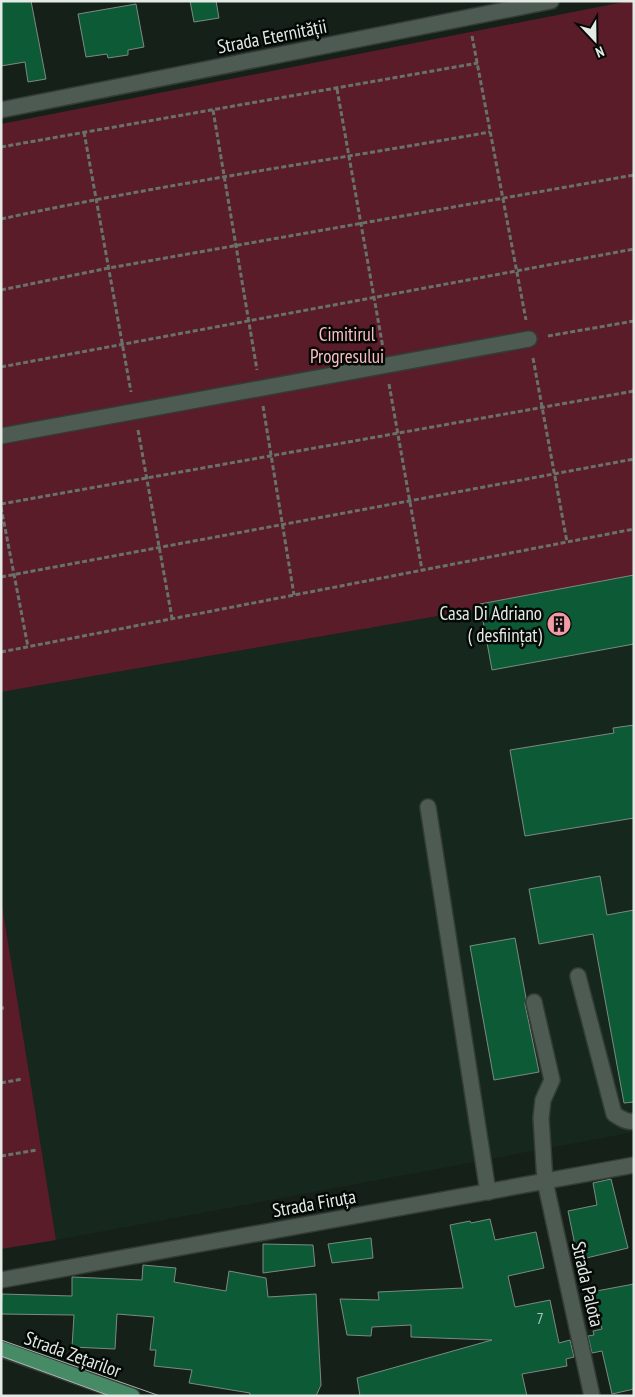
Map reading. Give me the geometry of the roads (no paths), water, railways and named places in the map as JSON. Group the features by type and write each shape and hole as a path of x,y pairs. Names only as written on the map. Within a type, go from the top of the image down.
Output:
{"main road":[{"name":"Strada Zețarilor","path":"1,1349 132,1396"}],"street":[{"name":"Strada Eternității","path":"1,110 551,1"},
{"path":"1,436 529,340"},
{"path":"428,807 488,1192"},
{"path":"578,976 614,1114 621,1119 630,1122 634,1121"},
{"name":"Strada Palota","path":"534,1002 552,1080 543,1100 541,1118 545,1181 592,1396"},
{"name":"Strada Firuța","path":"1,1280 634,1165"}],"tram line":[{"path":"1,1340 160,1396"},
{"path":"1,1356 110,1396"}],"place":[{"name":"Casa Di Adriano ( desființat)","path":"559,624"}],"park label":[{"name":"Cimitirul Progresului","path":"347,345"}]}
